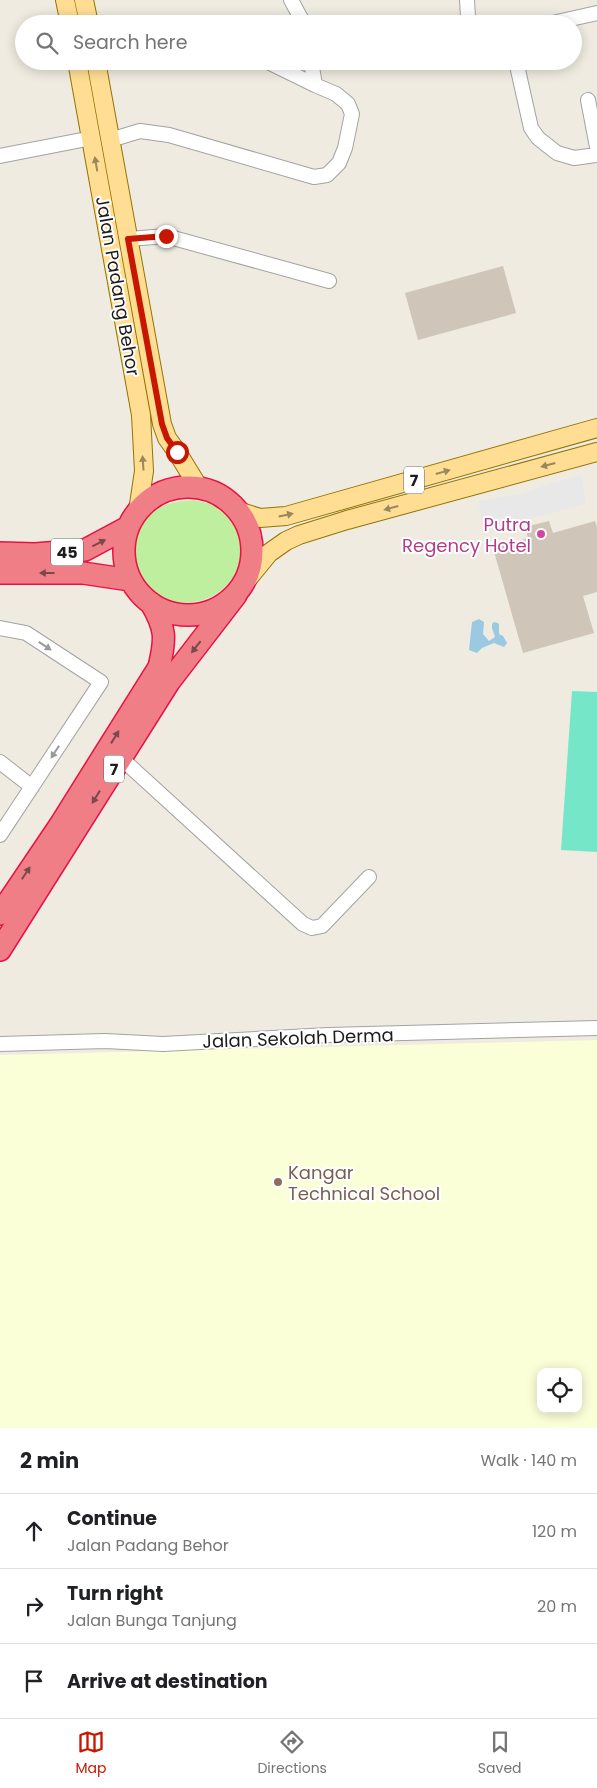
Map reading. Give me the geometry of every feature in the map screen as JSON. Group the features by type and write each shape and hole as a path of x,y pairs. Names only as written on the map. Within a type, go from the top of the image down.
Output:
{"highway":[{"name":"7","path":"0,950 169,682 241,588 252,563 252,545 245,522 225,499 208,490 176,488 165,492 150,500 133,519 125,540 124,554 126,567 130,580 142,596 159,609 175,614 192,616 208,613 224,606 241,588"},
{"name":"45","path":"0,553 35,554 84,550 133,519"},
{"name":"45","path":"0,573 83,573 130,580"},
{"name":"7","path":"0,914 60,825 159,667 164,647 162,622 151,603"}],"main road":[{"path":"65,0 68,15"},
{"path":"84,0 87,15"},
{"name":"Jalan Padang Behor","path":"79,70 141,415 144,471 133,519"},
{"name":"Jalan Padang Behor","path":"98,70 162,424 167,438 199,488"},
{"path":"593,429 596,452"},
{"name":"7","path":"238,512 260,518 286,516 593,429"},
{"name":"7","path":"241,588 269,554 286,541 299,535 347,520 596,452"}],"street":[{"path":"292,0 300,15"},
{"path":"467,0 468,15"},
{"path":"582,17 597,14"},
{"path":"110,140 140,131 169,135 314,178 327,175 338,163 342,155 352,114 348,104 336,94 284,70"},
{"path":"312,70 315,86"},
{"path":"518,70 531,128 538,138 556,153 574,158 597,155"},
{"path":"588,100 597,146"},
{"path":"0,156 92,138"},
{"path":"128,239 166,236 329,281"},
{"path":"0,628 26,634 101,682 0,835"},
{"path":"121,758 302,924 312,928 322,926 369,877"},
{"path":"0,762 32,787"},
{"name":"Jalan Sekolah Derma","path":"0,1044 105,1041 163,1044 328,1035 597,1028"}],"shaded area":[{"path":"581,475 586,504 484,530 478,501 520,494"},
{"name":"Kangar Technical School","path":"597,1040 597,1428 0,1428 0,1055"}],"green space":[{"path":"194,500 212,505 227,517 233,525 240,542 240,561 237,570 229,582 219,592 207,599 179,602 153,593 135,574 131,552 132,541 136,530 151,513 169,504"},
{"path":"572,691 597,692 597,852 561,850"}],"water":[{"path":"479,619 484,622 483,634 489,641 495,637 492,624 494,622 498,623 499,634 503,636 507,643 504,647 494,643 482,648 477,653 469,650 472,622"}],"building":[{"path":"503,266 516,313 418,340 405,293"},
{"path":"549,521 553,533 595,521 597,527 597,592 583,596 594,633 523,653 493,548 528,538 525,527"}],"place":[{"name":"Putra Regency Hotel","path":"541,534"},
{"name":"Kangar Technical School","path":"278,1182"}],"route":[{"path":"166,236 128,239 162,424 167,438 177,452"}]}
